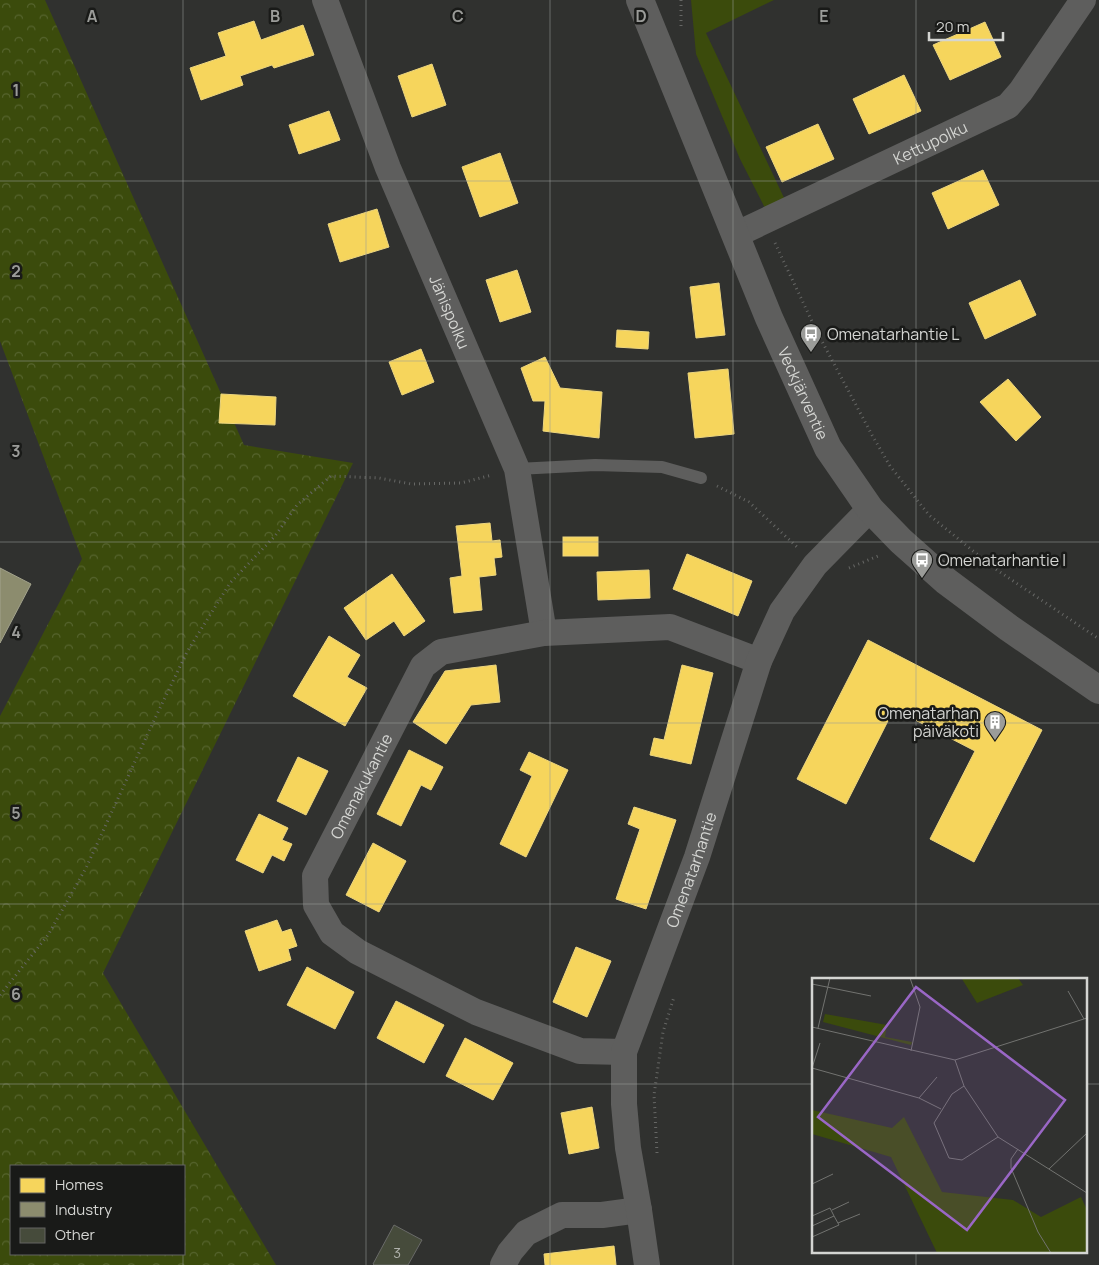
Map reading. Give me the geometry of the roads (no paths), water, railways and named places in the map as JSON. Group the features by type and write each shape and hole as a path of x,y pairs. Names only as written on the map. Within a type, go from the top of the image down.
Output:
{"street":[{"name":"Jänispolku","path":"325,0 388,168 517,469 544,633"},
{"name":"Veckjärventie","path":"640,0 769,318 828,448 870,509 946,581 1009,628 1099,690"},
{"name":"Kettupolku","path":"735,235 1008,106 1021,91 1083,0"},
{"name":"Omenatarhantie","path":"647,1265 628,1148 624,1104 624,1052 697,857 759,661 782,611 815,565 870,509"},
{"name":"Omenakukantie","path":"624,1052 580,1051 476,1012 358,952 332,934 316,905 315,876 423,666 441,652 544,633 670,627 759,661"},
{"path":"503,1265 510,1252 526,1233 562,1215 602,1215 639,1210"}],"lane":[{"path":"517,469 595,465 662,467 701,478"}],"place":[{"name":"Omenatarhantie L","path":"811,353"},
{"name":"Omenatarhantie I","path":"922,579"},
{"name":"Omenatarhan päiväkoti","path":"995,741"}]}
